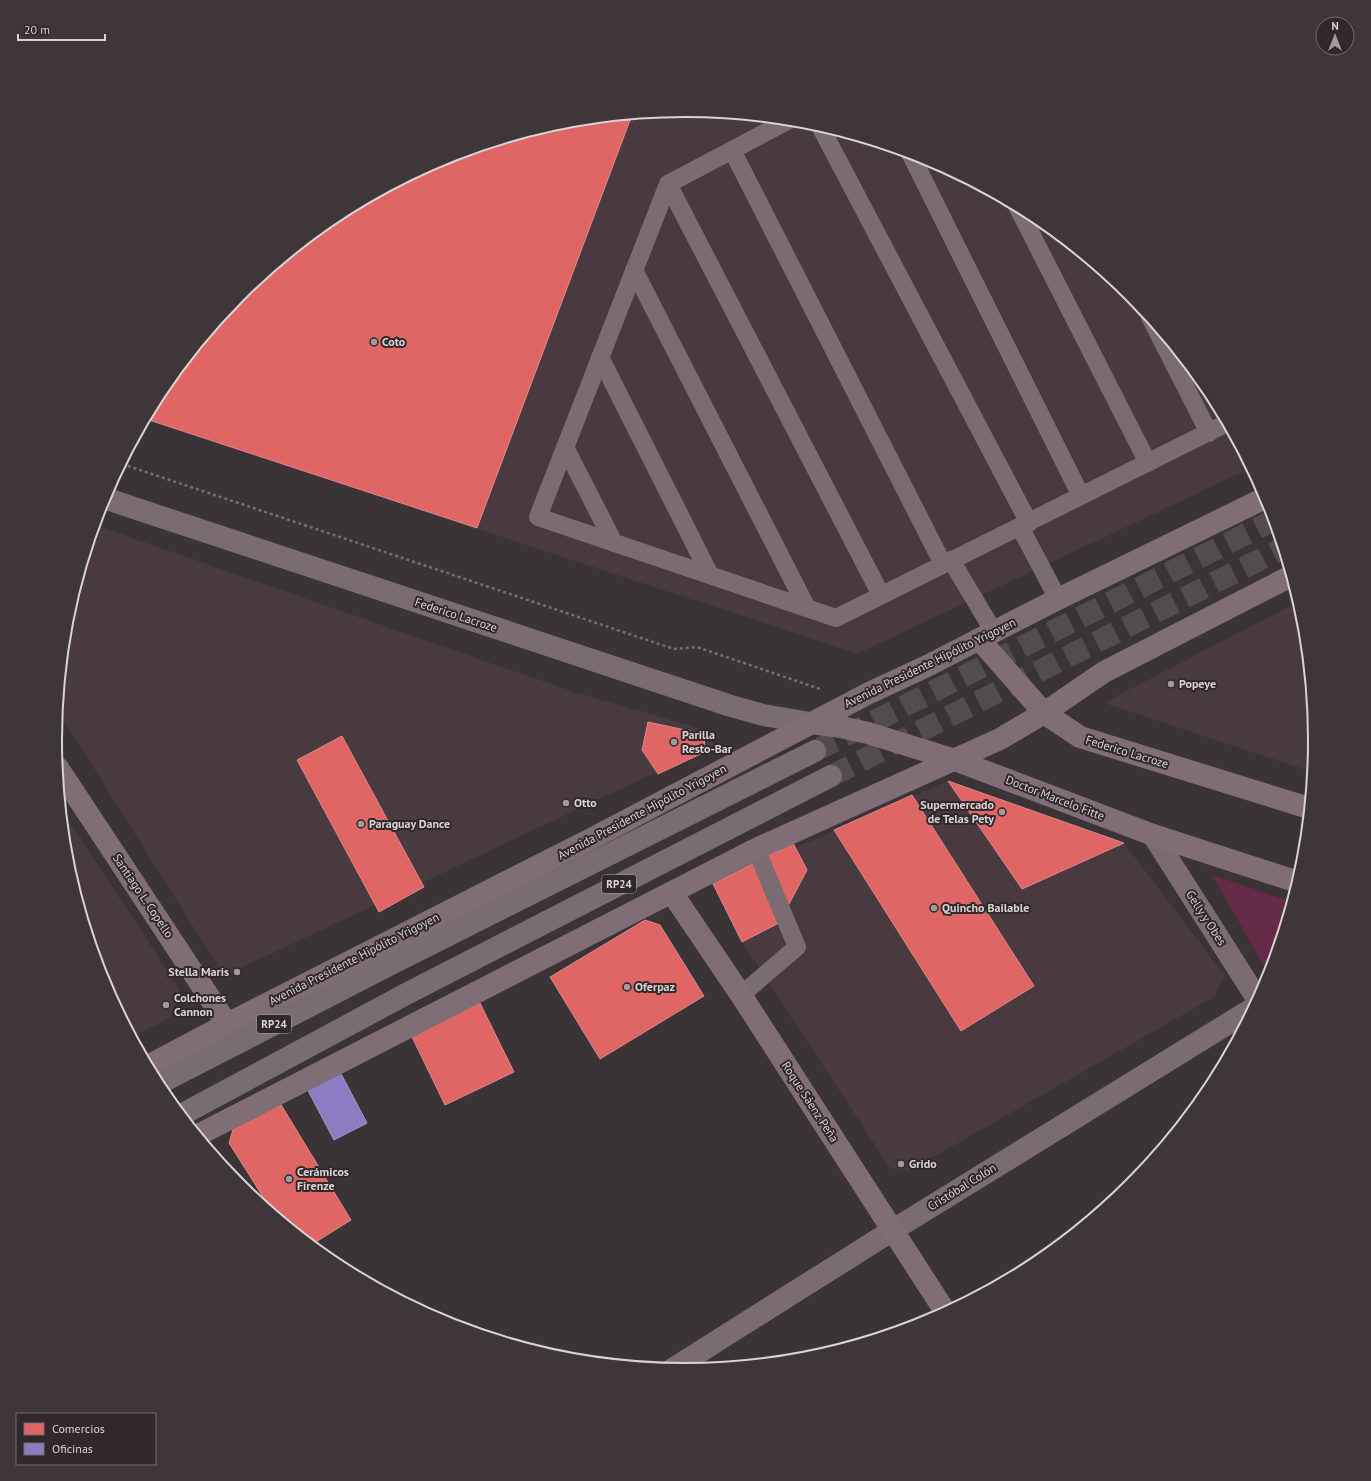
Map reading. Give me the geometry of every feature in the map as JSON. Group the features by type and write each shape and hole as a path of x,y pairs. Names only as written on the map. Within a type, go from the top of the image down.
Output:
{"main road":[{"name":"Avenida Presidente Hipólito Yrigoyen","path":"164,1081 391,964 815,752"},
{"name":"RP24","path":"186,1113 408,993 831,776"}],"street":[{"name":"Federico Lacroze","path":"110,500 731,706 763,715 811,723"},
{"name":"Avenida Presidente Hipólito Yrigoyen","path":"153,1063 227,1024 591,839 811,723 1058,599 1261,500"},
{"path":"202,1133 756,849 1000,739 1044,713 1104,672 1288,578"},
{"name":"Federico Lacroze","path":"986,636 1044,713 1080,738 1305,807"},
{"name":"Doctor Marcelo Fitte","path":"811,723 841,727 868,733 955,760 1153,835 1293,880"},
{"name":"Santiago L. Copello","path":"63,775 227,1024"},
{"name":"Gelly y Obes","path":"1153,835 1255,995"},
{"name":"Roque Sáenz Peña","path":"672,893 741,995 943,1308"},
{"name":"Cristóbal Colón","path":"681,1364 893,1230 1247,1012"}],"lane":[{"path":"781,124 668,184 538,517 836,618 1223,426"},
{"path":"823,133 1024,525 1058,599"},
{"path":"732,150 986,636"},
{"path":"914,160 1081,496"},
{"path":"668,184 882,595"},
{"path":"1022,216 1148,463"},
{"path":"634,270 807,608"},
{"path":"1159,335 1208,433"},
{"path":"600,357 710,575"},
{"path":"565,447 614,543"},
{"path":"741,995 797,947 756,849"}],"path":[{"path":"126,465 674,649 697,646 827,691"}],"shaded area":[{"path":"686,117 726,118 767,122 847,138 886,150 924,164 961,181 997,201 1032,222 1097,272 1154,329 1180,361 1204,394 1247,470 857,654 151,421 167,394 217,329 274,272 306,246 339,222 410,181 447,164 485,150 524,138 604,122 645,118"},
{"path":"100,527 574,692 706,730 714,745 224,976 63,718 67,659 74,619 83,579"},
{"path":"1294,604 1304,659 1308,700 1308,770 1104,703"},
{"path":"948,781 1124,843 1225,976 1214,997 909,1171 890,1168 742,942 713,884"},
{"path":"67,818 180,990 170,1018 136,1035 126,1016 109,979 83,902"},
{"path":"1212,875 1288,901 1266,969"}],"building: Comercios":[{"name":"Coto","path":"630,119 477,528 151,421 167,394 217,329 274,272 339,222 410,181 447,164 485,150 524,138 564,129 604,122"},
{"name":"Parilla Resto-Bar","path":"648,722 704,734 705,752 658,774 642,750"},
{"name":"Paraguay Dance","path":"342,736 424,887 379,912 297,760"},
{"name":"Supermercado de Telas Pety","path":"948,781 1124,843 1022,889"},
{"name":"Quincho Bailable","path":"912,795 1034,986 961,1031 834,830"},
{"path":"793,843 807,870 779,923 742,942 713,884"},
{"name":"Oferpaz","path":"645,920 660,925 704,996 600,1059 550,977"},
{"path":"480,1003 514,1072 445,1105 411,1035"},
{"name":"Cerámicos Firenze","path":"277,1098 351,1220 316,1242 274,1209 265,1201 229,1143 236,1119"}],"building: Oficinas":[{"path":"338,1068 367,1123 334,1140 305,1085"}],"tunnel":[{"path":"815,751 1269,522"},
{"path":"831,776 1279,550"}],"place":[{"name":"Coto","path":"374,342"},
{"name":"Popeye","path":"1171,684"},
{"name":"Parilla Resto-Bar","path":"674,742"},
{"name":"Otto","path":"566,803"},
{"name":"Supermercado de Telas Pety","path":"1002,812"},
{"name":"Paraguay Dance","path":"361,824"},
{"name":"Quincho Bailable","path":"934,908"},
{"name":"Stella Maris","path":"237,972"},
{"name":"Oferpaz","path":"627,987"},
{"name":"Colchones Cannon","path":"166,1005"},
{"name":"Grido","path":"901,1164"},
{"name":"Cerámicos Firenze","path":"289,1179"}]}
